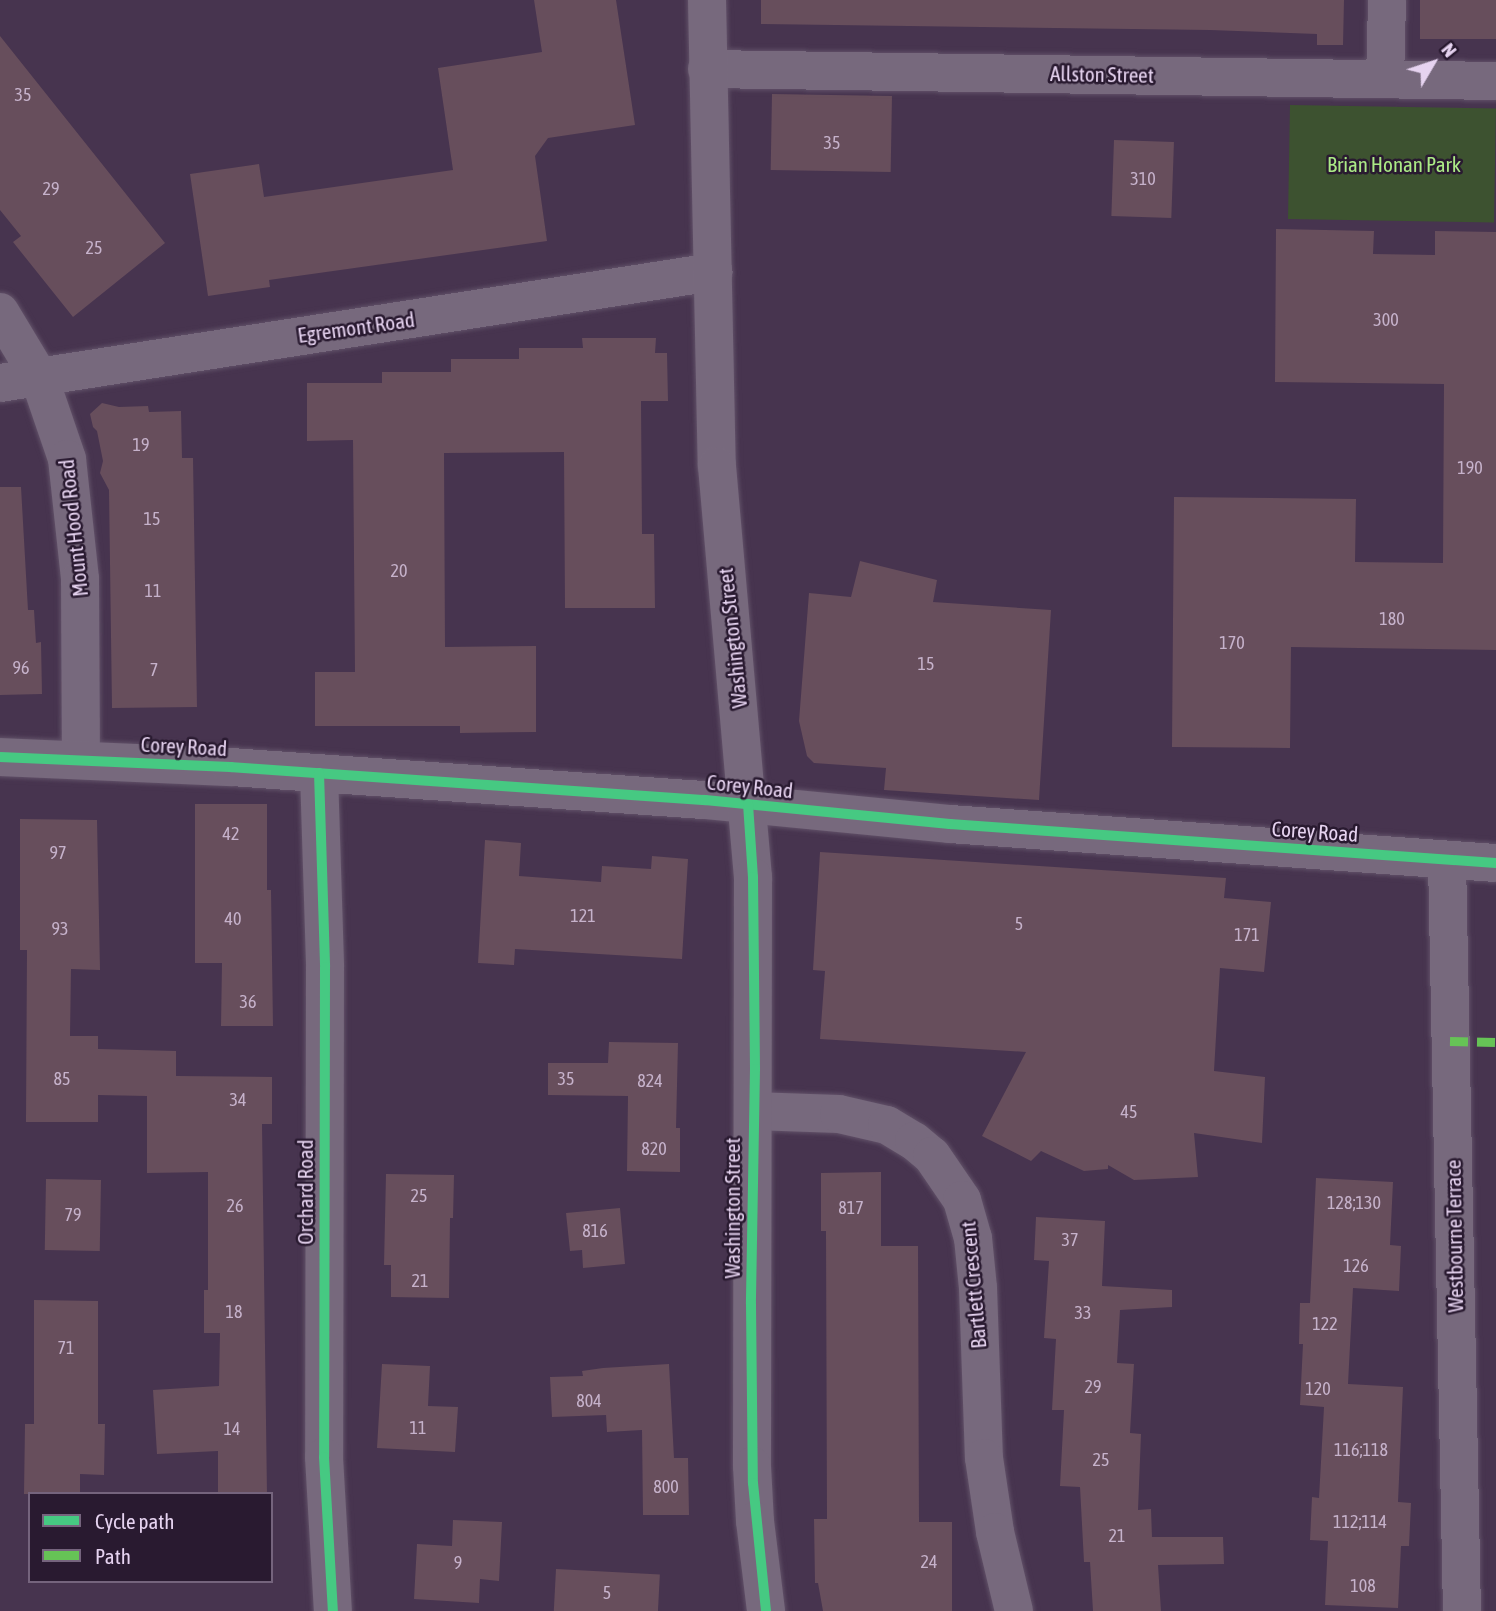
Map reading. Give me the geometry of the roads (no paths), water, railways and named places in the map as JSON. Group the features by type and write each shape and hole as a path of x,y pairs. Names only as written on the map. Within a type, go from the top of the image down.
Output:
{"street":[{"name":"Washington Street","path":"707,0 723,557 753,877 752,1483 766,1611"},
{"path":"1385,79 1387,0"},
{"name":"Allston Street","path":"707,69 1496,81"},
{"name":"Egremont Road","path":"0,383 713,272"},
{"name":"Mount Hood Road","path":"0,312 39,377 61,437 73,491 82,633 81,760"},
{"name":"Corey Road","path":"0,757 319,773 748,804 963,825 1496,863"},
{"name":"Orchard Road","path":"319,773 325,967 324,1457 333,1611"},
{"name":"Westbourne Terrace","path":"1447,860 1462,1611"},
{"name":"Bartlett Crescent","path":"753,1111 839,1114 895,1129 914,1141 939,1164 954,1184 967,1210 978,1289 984,1458 995,1532 1014,1611"}],"park label":[{"name":"Brian Honan Park","path":"1394,164"}]}
